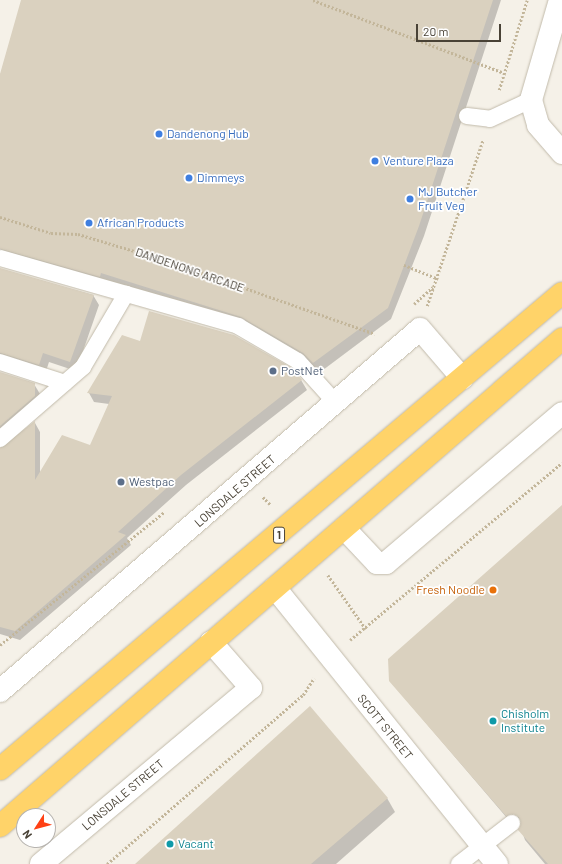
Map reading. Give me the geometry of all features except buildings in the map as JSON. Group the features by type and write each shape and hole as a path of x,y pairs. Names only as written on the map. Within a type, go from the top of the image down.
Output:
{"highway":[{"name":"1","path":"0,769 562,293"},
{"path":"0,826 562,339"}],"street":[{"path":"560,0 531,100 538,125 562,153"},
{"path":"420,329 462,378"},
{"name":"LONSDALE STREET","path":"0,691 420,329"},
{"path":"344,528 377,563 386,563 562,413"},
{"name":"SCOTT STREET","path":"275,588 497,864"},
{"name":"LONSDALE STREET","path":"41,864 251,688 211,642"}],"lane":[{"path":"467,116 490,119 531,100"},
{"path":"0,258 238,326 298,361 335,402"},
{"path":"0,439 83,366 126,294"},
{"path":"0,362 65,383"},
{"path":"459,864 512,823"}],"path":[{"path":"313,0 504,73"},
{"path":"420,329 438,279 527,0"},
{"name":"DANDENONG ARCADE","path":"0,217 51,233 78,234 171,262 378,335"},
{"path":"404,265 438,279"},
{"path":"314,554 366,629"}],"place":[{"name":"Dandenong Hub","path":"159,134"},
{"name":"Venture Plaza","path":"375,161"},
{"name":"Dimmeys","path":"189,178"},
{"name":"MJ Butcher Fruit Veg","path":"410,199"},
{"name":"African Products","path":"89,223"},
{"name":"PostNet","path":"273,371"},
{"name":"Westpac","path":"121,482"},
{"name":"Fresh Noodle","path":"493,590"},
{"name":"Chisholm Institute","path":"493,721"},
{"name":"Vacant","path":"170,844"}]}
